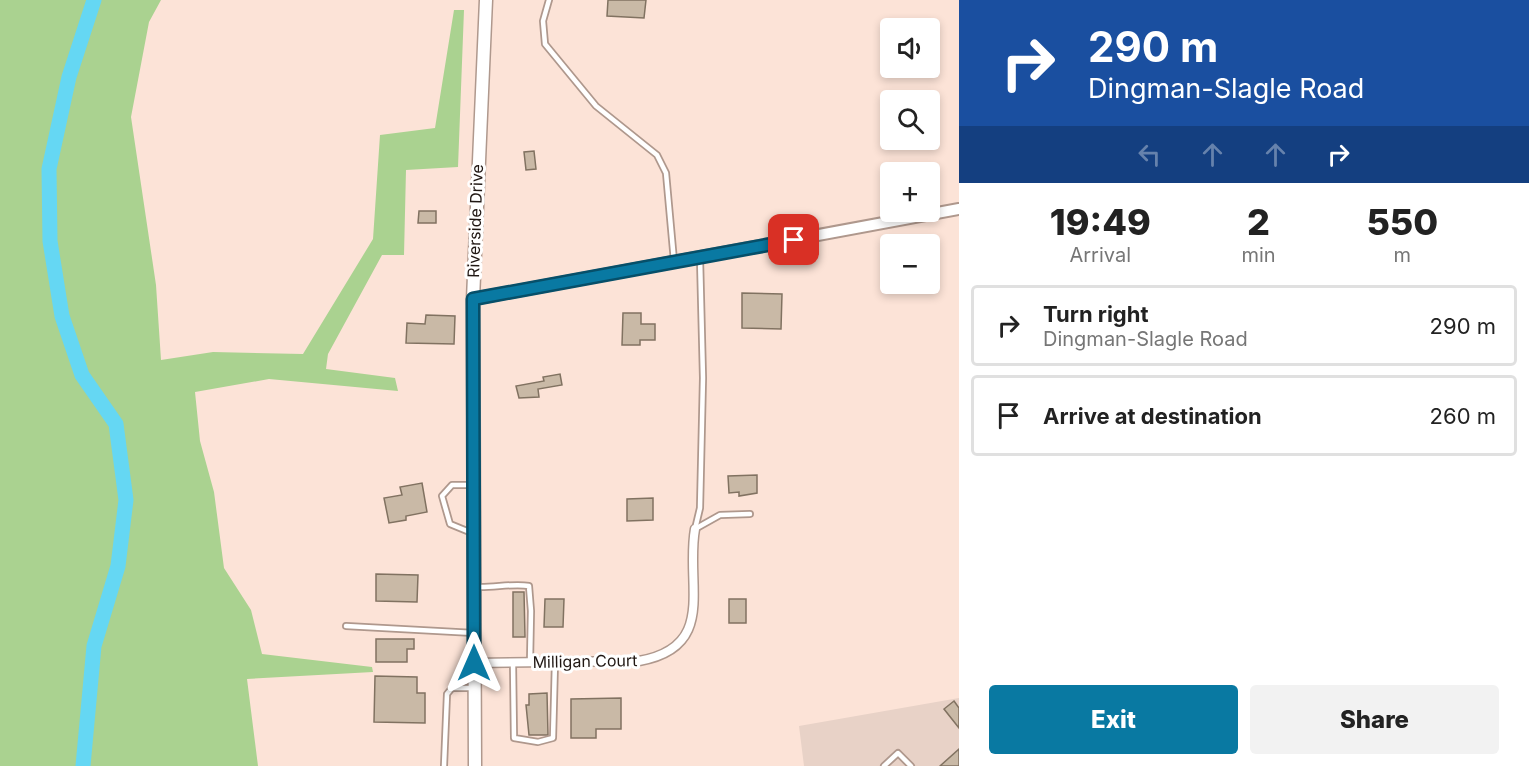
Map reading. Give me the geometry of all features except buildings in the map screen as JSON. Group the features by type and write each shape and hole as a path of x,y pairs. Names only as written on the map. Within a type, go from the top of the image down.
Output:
{"main road":[{"name":"Riverside Drive","path":"475,766 473,299 486,0"}],"street":[{"path":"473,299 959,209"},
{"name":"Milligan Court","path":"474,663 639,661 659,657 676,648 688,633 694,603 692,543 695,529"}],"lane":[{"path":"549,0 543,21 545,44 596,106 657,155 666,173 674,263"},
{"path":"695,529 700,508 703,378 700,258"},
{"path":"473,485 452,485 442,496 450,524 473,534"},
{"path":"695,529 720,516 750,514"},
{"path":"474,587 529,586 530,662"},
{"path":"346,626 474,633"},
{"path":"513,663 514,738 538,742 553,738 555,662"},
{"path":"444,766 447,694 452,688 474,688"},
{"path":"885,766 898,753 911,766"}],"shaded area":[{"path":"959,698 959,766 804,766 799,726"}],"green space":[{"path":"0,0 161,0 149,22 131,117 156,285 161,360 213,352 303,354 373,239 380,135 435,128 454,10 464,10 458,167 406,170 404,255 382,255 328,354 326,369 395,378 398,391 269,379 195,392 200,441 214,492 224,568 251,610 262,654 372,667 373,672 247,679 258,766 0,766"}],"waterway":[{"path":"83,766 94,646 118,566 126,500 116,424 82,375 62,316 50,241 49,169 69,77 94,0"}],"route":[{"path":"474,663 473,299 794,240"}]}
